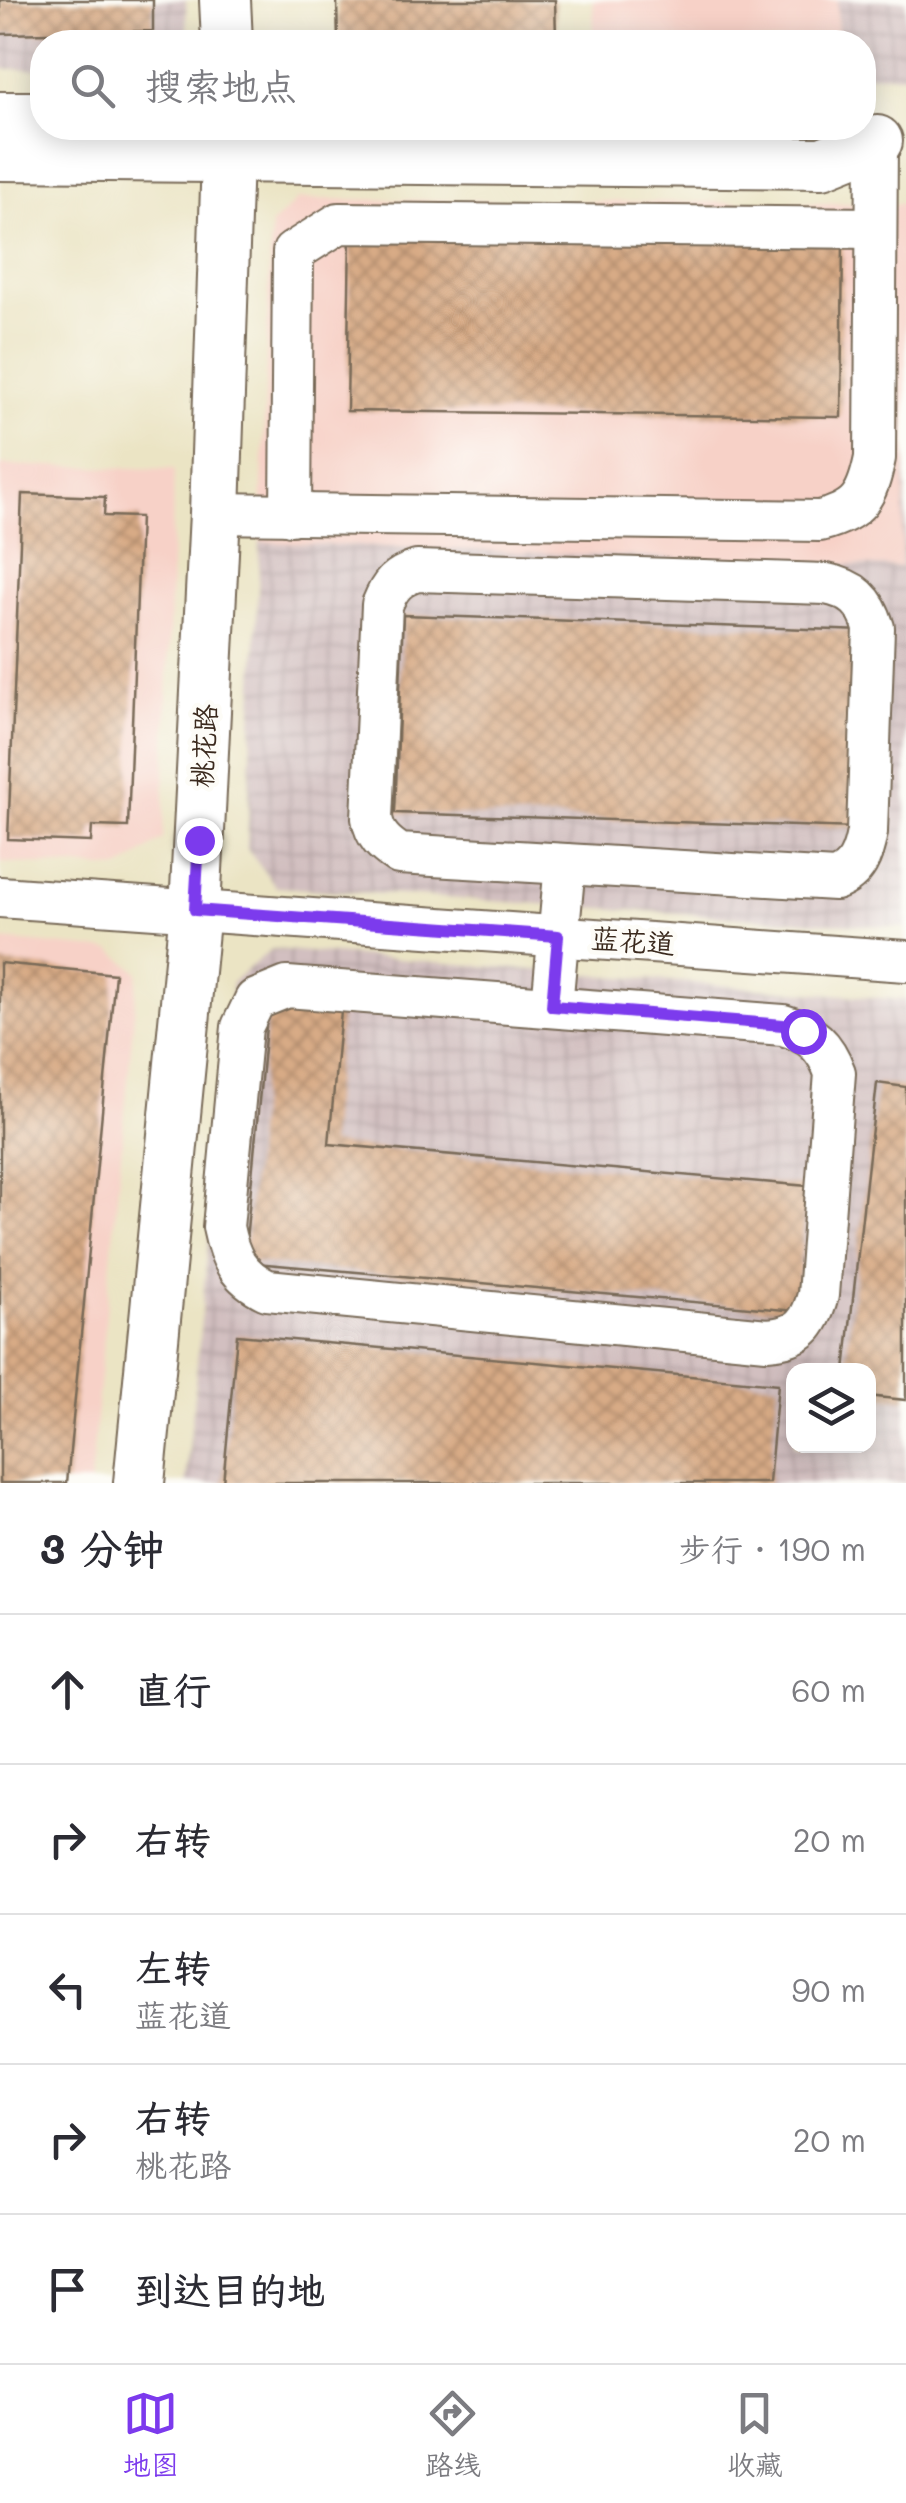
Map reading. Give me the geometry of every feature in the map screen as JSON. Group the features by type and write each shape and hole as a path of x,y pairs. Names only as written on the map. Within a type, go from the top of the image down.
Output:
{"main road":[{"path":"226,0 226,30"},
{"path":"0,117 30,117"},
{"path":"0,155 228,142 341,157 822,163 866,140"},
{"name":"桃花路","path":"138,1483 195,910 228,142"}],"street":[{"path":"215,513 820,521 844,515 860,501 870,484 875,458 874,140"},
{"path":"338,223 341,157"},
{"path":"291,515 293,252 338,223 875,228"},
{"path":"417,571 826,584 844,588 860,598 874,628 867,832 856,864 847,875 835,880 566,864 399,854 384,844 374,830 382,604 389,587 401,576 417,571"},
{"path":"552,1006 566,864"},
{"name":"蓝花道","path":"0,897 906,961"},
{"path":"287,987 552,1006 783,1025 818,1040 835,1073 818,1295 804,1330 788,1338 768,1339 267,1290 236,1268 223,1226 242,1027 255,1000 287,987"}],"shaded area":[{"path":"0,0 186,0 187,30 30,30 30,69 0,69"},
{"path":"593,0 837,0 838,30 594,30"},
{"path":"837,0 906,0 906,75 876,75 876,30 838,30"},
{"path":"298,199 906,204 906,440 901,567 260,542 271,225"},
{"path":"906,440 906,928 276,887 247,849 260,542 901,567"},
{"path":"0,465 174,469 163,839 120,869 0,862"},
{"path":"0,940 111,950 138,972 90,1483 0,1483"},
{"path":"272,949 906,1000 906,1483 186,1483 232,982"}],"building":[{"path":"0,0 153,0 153,30 30,30 30,33 0,34"},
{"path":"337,0 555,0 556,30 338,30"},
{"path":"350,232 843,239 841,417 347,411"},
{"path":"22,494 105,497 104,516 140,517 128,827 92,826 91,842 8,839"},
{"path":"403,615 864,631 857,828 395,813"},
{"path":"0,963 115,974 67,1483 0,1483"},
{"path":"268,1005 341,1011 329,1144 807,1186 796,1311 244,1262"},
{"path":"877,1083 906,1087 906,1400 876,1397 876,1363 846,1363"},
{"path":"237,1335 778,1384 769,1483 223,1483"}],"route":[{"path":"199,840 195,910 558,936 552,1006 783,1025 803,1031"}]}
